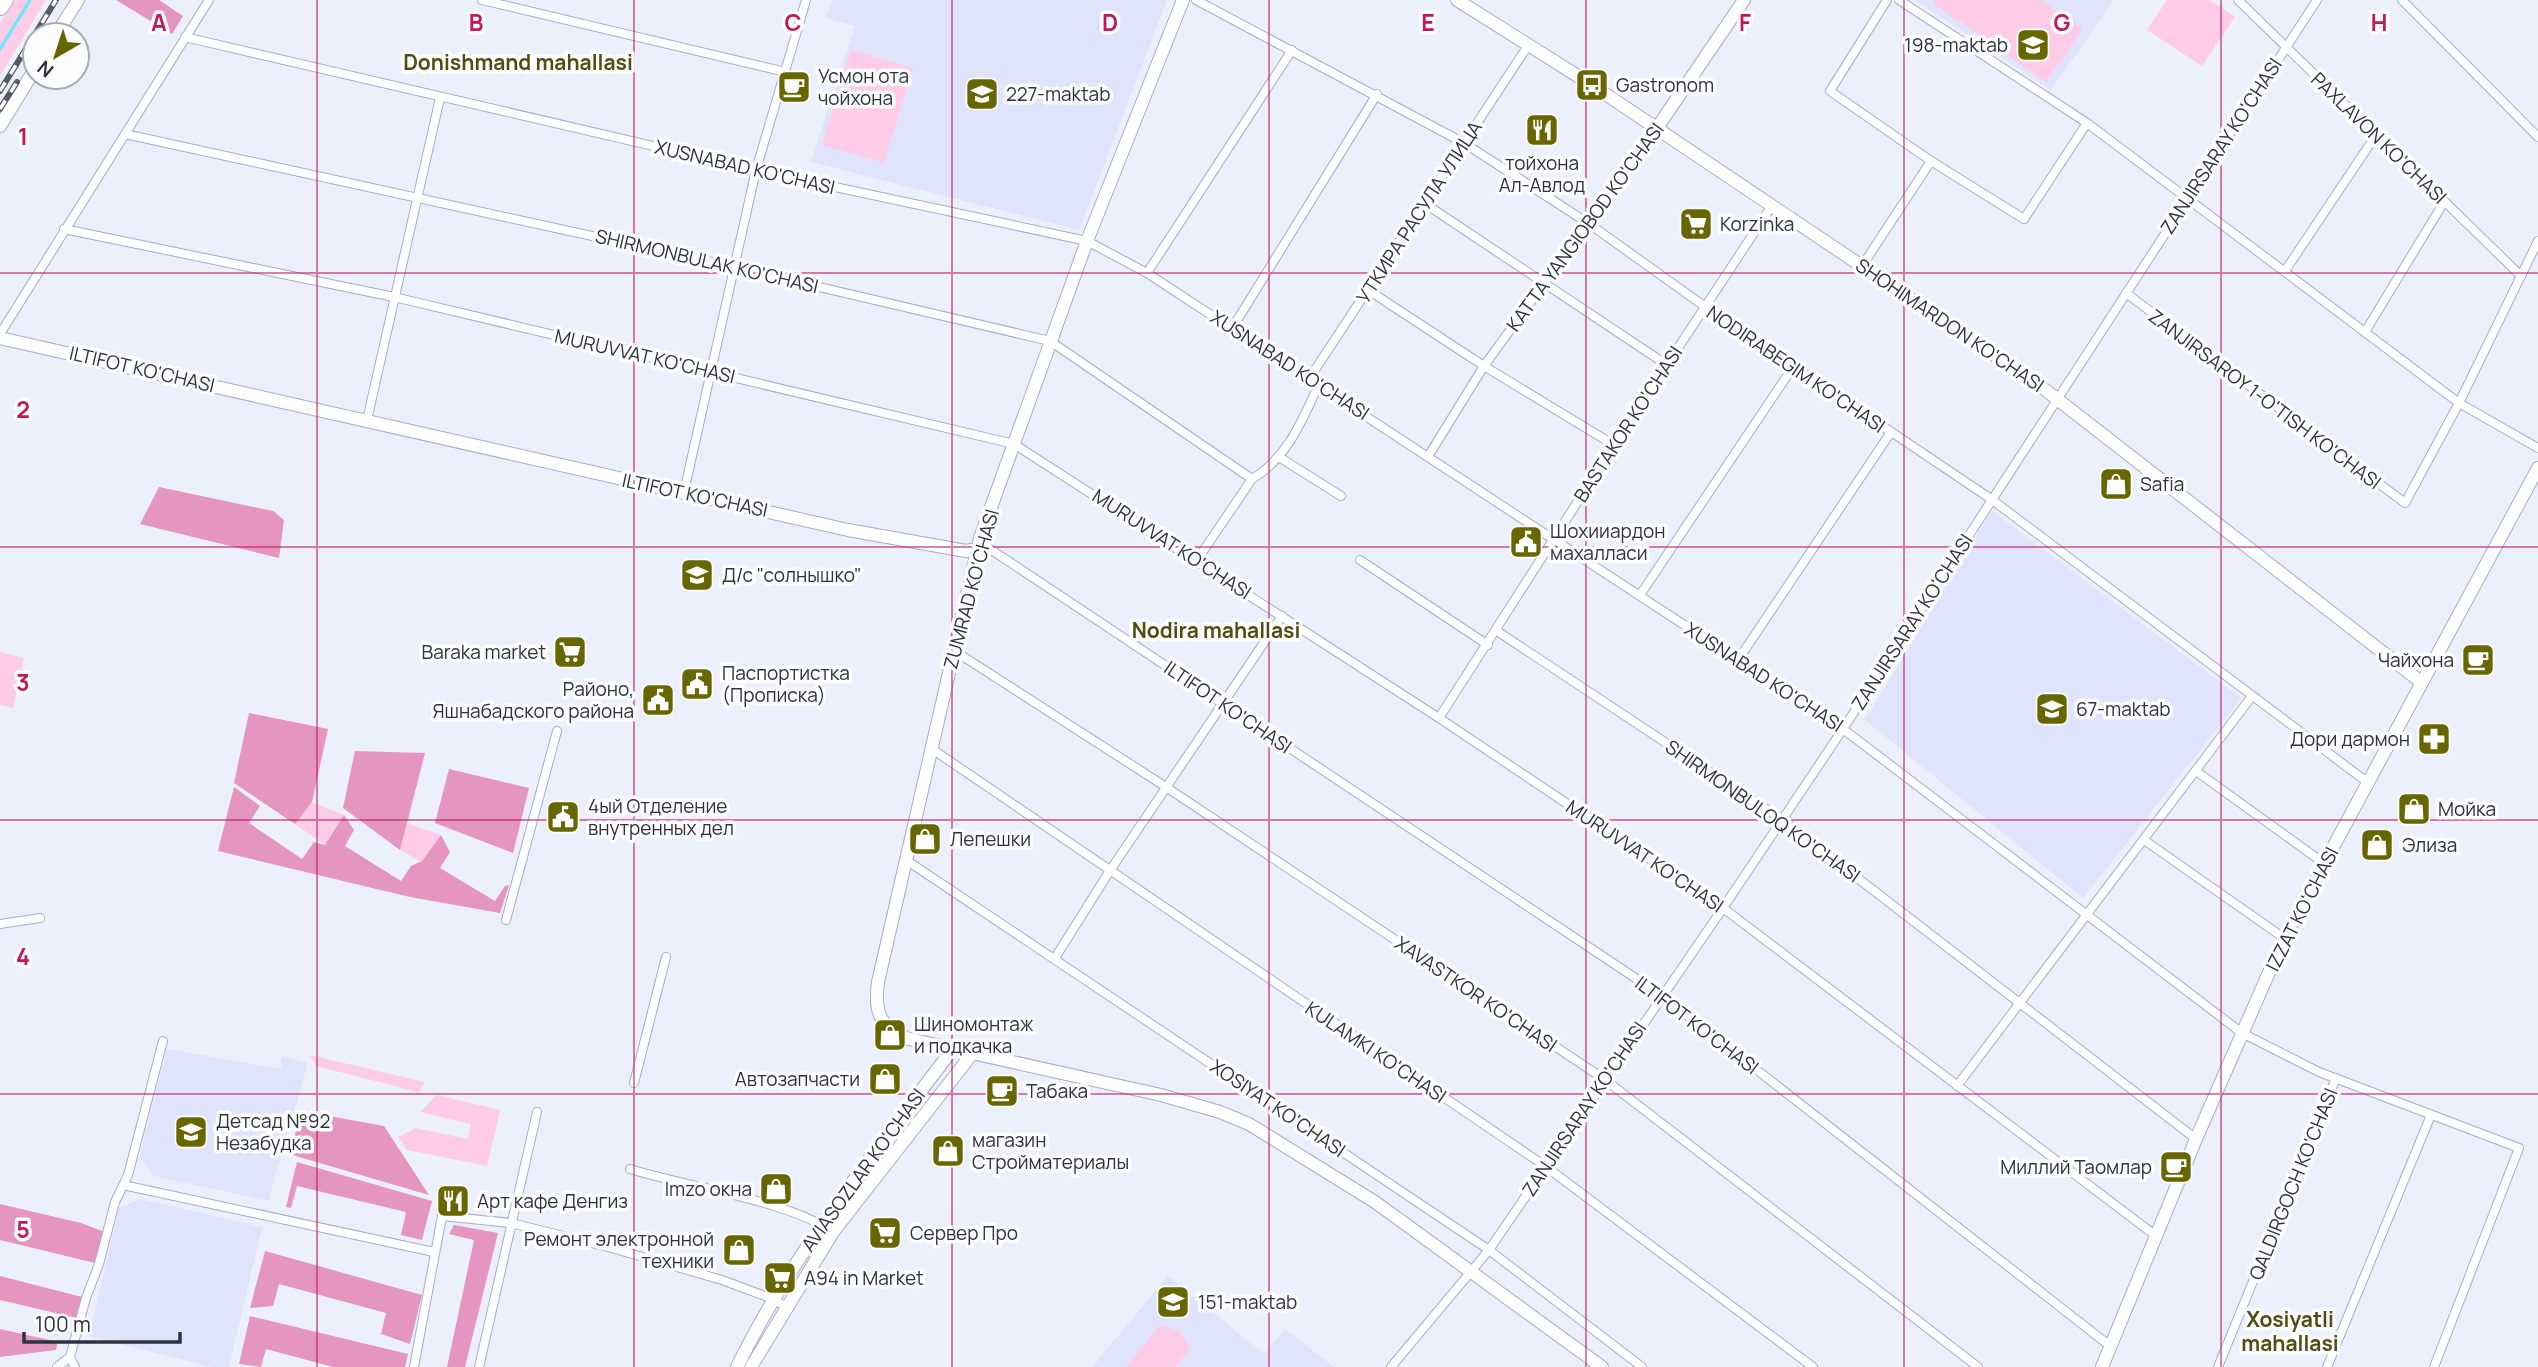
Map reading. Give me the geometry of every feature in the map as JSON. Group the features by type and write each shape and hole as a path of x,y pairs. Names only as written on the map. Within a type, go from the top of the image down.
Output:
{"highway":[{"path":"0,7 5,0"}],"main road":[{"path":"65,21 78,0"},
{"name":"ZUMRAD KO'CHASI","path":"972,1054 896,1034 883,1023 876,1009 878,982 977,549 1087,241 1183,0"},
{"name":"SHOHIMARDON KO'CHASI","path":"1457,0 1657,128 2057,397 2421,681"},
{"name":"KATTA YANGIOBOD KO'CHASI","path":"1657,128 1744,0"},
{"path":"0,126 21,91"},
{"name":"ILTIFOT KO'CHASI","path":"0,336 848,530 966,551 977,549"},
{"name":"IZZAT KO'CHASI","path":"2102,1367 2196,1139 2284,938 2538,468"},
{"name":"AVIASOZLAR KO'CHASI","path":"737,1367 773,1298 821,1223 953,1050"},
{"name":"AVIASOZLAR KO'CHASI","path":"751,1367 785,1306 833,1232 972,1054"},
{"name":"XOSIYAT KO'CHASI","path":"972,1054 1161,1095 1235,1118 1276,1139 1375,1202 1602,1367"}],"street":[{"path":"0,336 64,229 209,0"},
{"path":"482,0 786,72"},
{"path":"684,492 756,170 806,0"},
{"name":"NODIRABEGIM KO'CHASI","path":"1196,0 1377,94 1464,143 1588,223 1793,367 1991,499 2367,782"},
{"path":"1887,0 1830,91 1931,161 2024,219 2087,123"},
{"path":"1899,0 2087,123 2459,403 2538,448"},
{"name":"PAXLAVON KO'CHASI","path":"2238,0 2521,276"},
{"name":"ZANJIRSARAY KO'CHASI","path":"1391,1367 1489,1250 1723,908 1843,729 2317,0"},
{"path":"2402,0 2538,137"},
{"name":"XUSNABAD KO'CHASI","path":"185,37 756,170 1087,241 1147,273 1233,327 1318,386 1429,455 1843,729 2242,1033 2336,1078 2519,1148 2434,1367"},
{"name":"УТКИРА РАСУЛА УЛИЦА","path":"1309,379 1529,44"},
{"path":"1147,273 1292,50"},
{"path":"1233,327 1377,94"},
{"path":"367,420 415,196 440,98"},
{"name":"KATTA YANGIOBOD KO'CHASI","path":"1429,455 1484,366 1657,128"},
{"name":"SHIRMONBULAK KO'CHASI","path":"125,134 734,267 1050,341 1252,479"},
{"path":"2285,271 2376,135"},
{"path":"1862,266 1931,161"},
{"path":"2365,332 2444,202"},
{"path":"1424,203 1543,285 1667,365"},
{"name":"BASTAKOR KO'CHASI","path":"1439,718 1614,444 1771,207"},
{"name":"MURUVVAT KO'CHASI","path":"64,229 394,296 1014,444 1439,718 1723,908 2156,1236"},
{"path":"2459,403 2538,241"},
{"path":"1368,290 1484,366 1614,444"},
{"name":"ZANJIRSAROY 1-O'TISH KO'CHASI","path":"2126,293 2405,503 2459,403"},
{"path":"1640,595 1793,367"},
{"path":"1197,560 1252,479 1266,471 1279,457 1298,429 1318,386"},
{"path":"1738,660 1891,432"},
{"path":"1279,457 1341,496"},
{"name":"ILTIFOT KO'CHASI","path":"977,549 987,547 1661,995 2110,1346"},
{"path":"1360,561 1488,645"},
{"path":"1055,958 1109,872 1282,616"},
{"name":"SHIRMONBULOQ KO'CHASI","path":"1497,631 1781,819 2022,1002 2196,1139"},
{"name":"XAVASTKOR KO'CHASI","path":"953,650 1604,1079 1978,1367"},
{"path":"1957,1086 2252,696"},
{"path":"506,920 557,731"},
{"name":"KULAMKI KO'CHASI","path":"932,749 1109,872 1545,1166 1812,1367"},
{"path":"2196,771 2325,864"},
{"path":"2144,840 2284,938"},
{"name":"XOSIYAT KO'CHASI","path":"906,860 1489,1250 1642,1367"},
{"path":"0,924 40,918"},
{"path":"634,1083 666,957"},
{"path":"57,1367 70,1357 128,1175 163,1041"},
{"name":"QALDIRGOCH KO'CHASI","path":"2218,1367 2336,1078"},
{"path":"480,1367 537,1112"},
{"path":"2327,1367 2431,1115"},
{"path":"630,1169 741,1197 821,1223 833,1232"},
{"path":"123,1185 434,1252"},
{"path":"414,1367 442,1216 511,1223 608,1247 722,1280 773,1298 785,1306"},
{"path":"70,1357 75,1367"}],"shaded area":[{"path":"15,0 46,0 33,21 21,21 21,41 0,76 0,23"},
{"path":"116,0 159,0 183,16 172,34"},
{"name":"227-maktab","path":"832,0 1167,0 1079,230 811,162 855,26 826,18"},
{"name":"198-maktab","path":"1915,0 2114,0 2051,90"},
{"name":"198-maktab","path":"1935,0 2041,0 2083,29 2046,82 1933,3"},
{"path":"2167,0 2210,0 2235,17 2202,66 2147,30"},
{"path":"851,50 913,68 884,163 822,145"},
{"path":"159,487 273,511 284,520 279,558 140,524"},
{"name":"67-maktab","path":"1992,511 2241,698 2083,898 1865,720"},
{"path":"0,652 24,658 13,708 0,705"},
{"path":"249,713 328,729 312,802 295,824 234,783"},
{"path":"355,751 425,753 400,850 343,808"},
{"path":"449,769 529,788 513,853 435,823"},
{"path":"234,787 260,806 249,823 302,859 314,842 325,845 344,815 354,830 345,846 401,881 411,866 422,861 441,835 450,852 440,868 495,901 505,886 509,885 500,913 410,897 218,851"},
{"path":"312,802 344,815 325,845 295,824"},
{"path":"407,823 441,835 422,862 400,850"},
{"path":"167,1049 281,1069 282,1056 308,1063 268,1201 154,1176 139,1157"},
{"path":"310,1055 425,1082 419,1092 316,1066"},
{"path":"437,1095 500,1110 487,1166 407,1150 398,1137 416,1128 468,1139 471,1124 420,1112"},
{"path":"302,1111 384,1126 429,1195 289,1154"},
{"path":"297,1162 432,1201 422,1240 401,1235 406,1212 297,1186 291,1208 286,1207"},
{"path":"140,1199 262,1227 229,1367 212,1367 89,1336 119,1209"},
{"path":"0,1204 81,1223 107,1233 99,1264 0,1240"},
{"path":"454,1225 498,1233 465,1367 447,1367 474,1240 449,1234"},
{"path":"265,1251 422,1295 410,1344 381,1334 386,1313 279,1284 273,1306 250,1308"},
{"path":"0,1276 86,1298 81,1319 0,1300"},
{"name":"151-maktab","path":"1168,1276 1264,1354 1285,1329 1334,1367 1092,1367"},
{"path":"250,1316 408,1354 405,1367 333,1367 266,1349 261,1367 239,1364"},
{"path":"1160,1325 1180,1331 1190,1349 1175,1367 1126,1367"},
{"path":"0,1329 58,1342 56,1350 0,1357"}],"waterway":[{"path":"0,49 30,0"}],"railway":[{"path":"0,91 56,0"},
{"path":"0,109 17,82"}],"place":[{"name":"198-maktab","path":"2033,45"},
{"name":"Gastronom","path":"1592,85"},
{"name":"Усмон ота чойхона","path":"794,87"},
{"name":"227-maktab","path":"982,94"},
{"name":"тойхона Ал-Авлод","path":"1542,130"},
{"name":"Korzinka","path":"1696,224"},
{"name":"Safia","path":"2116,484"},
{"name":"Шохииардон махалласи","path":"1526,542"},
{"name":"Д/с \"солнышко\"","path":"697,575"},
{"name":"Baraka market","path":"570,652"},
{"name":"Чайхона","path":"2478,660"},
{"name":"Паспортистка (Прописка)","path":"697,684"},
{"name":"Районо, Яшнабадского района","path":"658,700"},
{"name":"67-maktab","path":"2052,709"},
{"name":"Дори дармон","path":"2434,739"},
{"name":"Мойка","path":"2414,809"},
{"name":"4ый Отделение внутренных дел","path":"563,817"},
{"name":"Лепешки","path":"925,839"},
{"name":"Элиза","path":"2377,845"},
{"name":"Шиномонтаж и подкачка","path":"890,1035"},
{"name":"Автозапчасти","path":"885,1079"},
{"name":"Табака","path":"1002,1091"},
{"name":"Детсад №92 Незабудка","path":"191,1132"},
{"name":"магазин Стройматериалы","path":"948,1151"},
{"name":"Миллий Таомлар","path":"2176,1167"},
{"name":"Imzo окна","path":"776,1189"},
{"name":"Арт кафе Денгиз","path":"453,1201"},
{"name":"Сервер Про","path":"885,1233"},
{"name":"Ремонт электронной техники","path":"739,1250"},
{"name":"A94 in Market","path":"780,1278"},
{"name":"151-maktab","path":"1173,1302"}],"district":[{"name":"Donishmand mahallasi","path":"518,62"},
{"name":"Nodira mahallasi","path":"1216,630"},
{"name":"Xosiyatli mahallasi","path":"2290,1331"}]}
